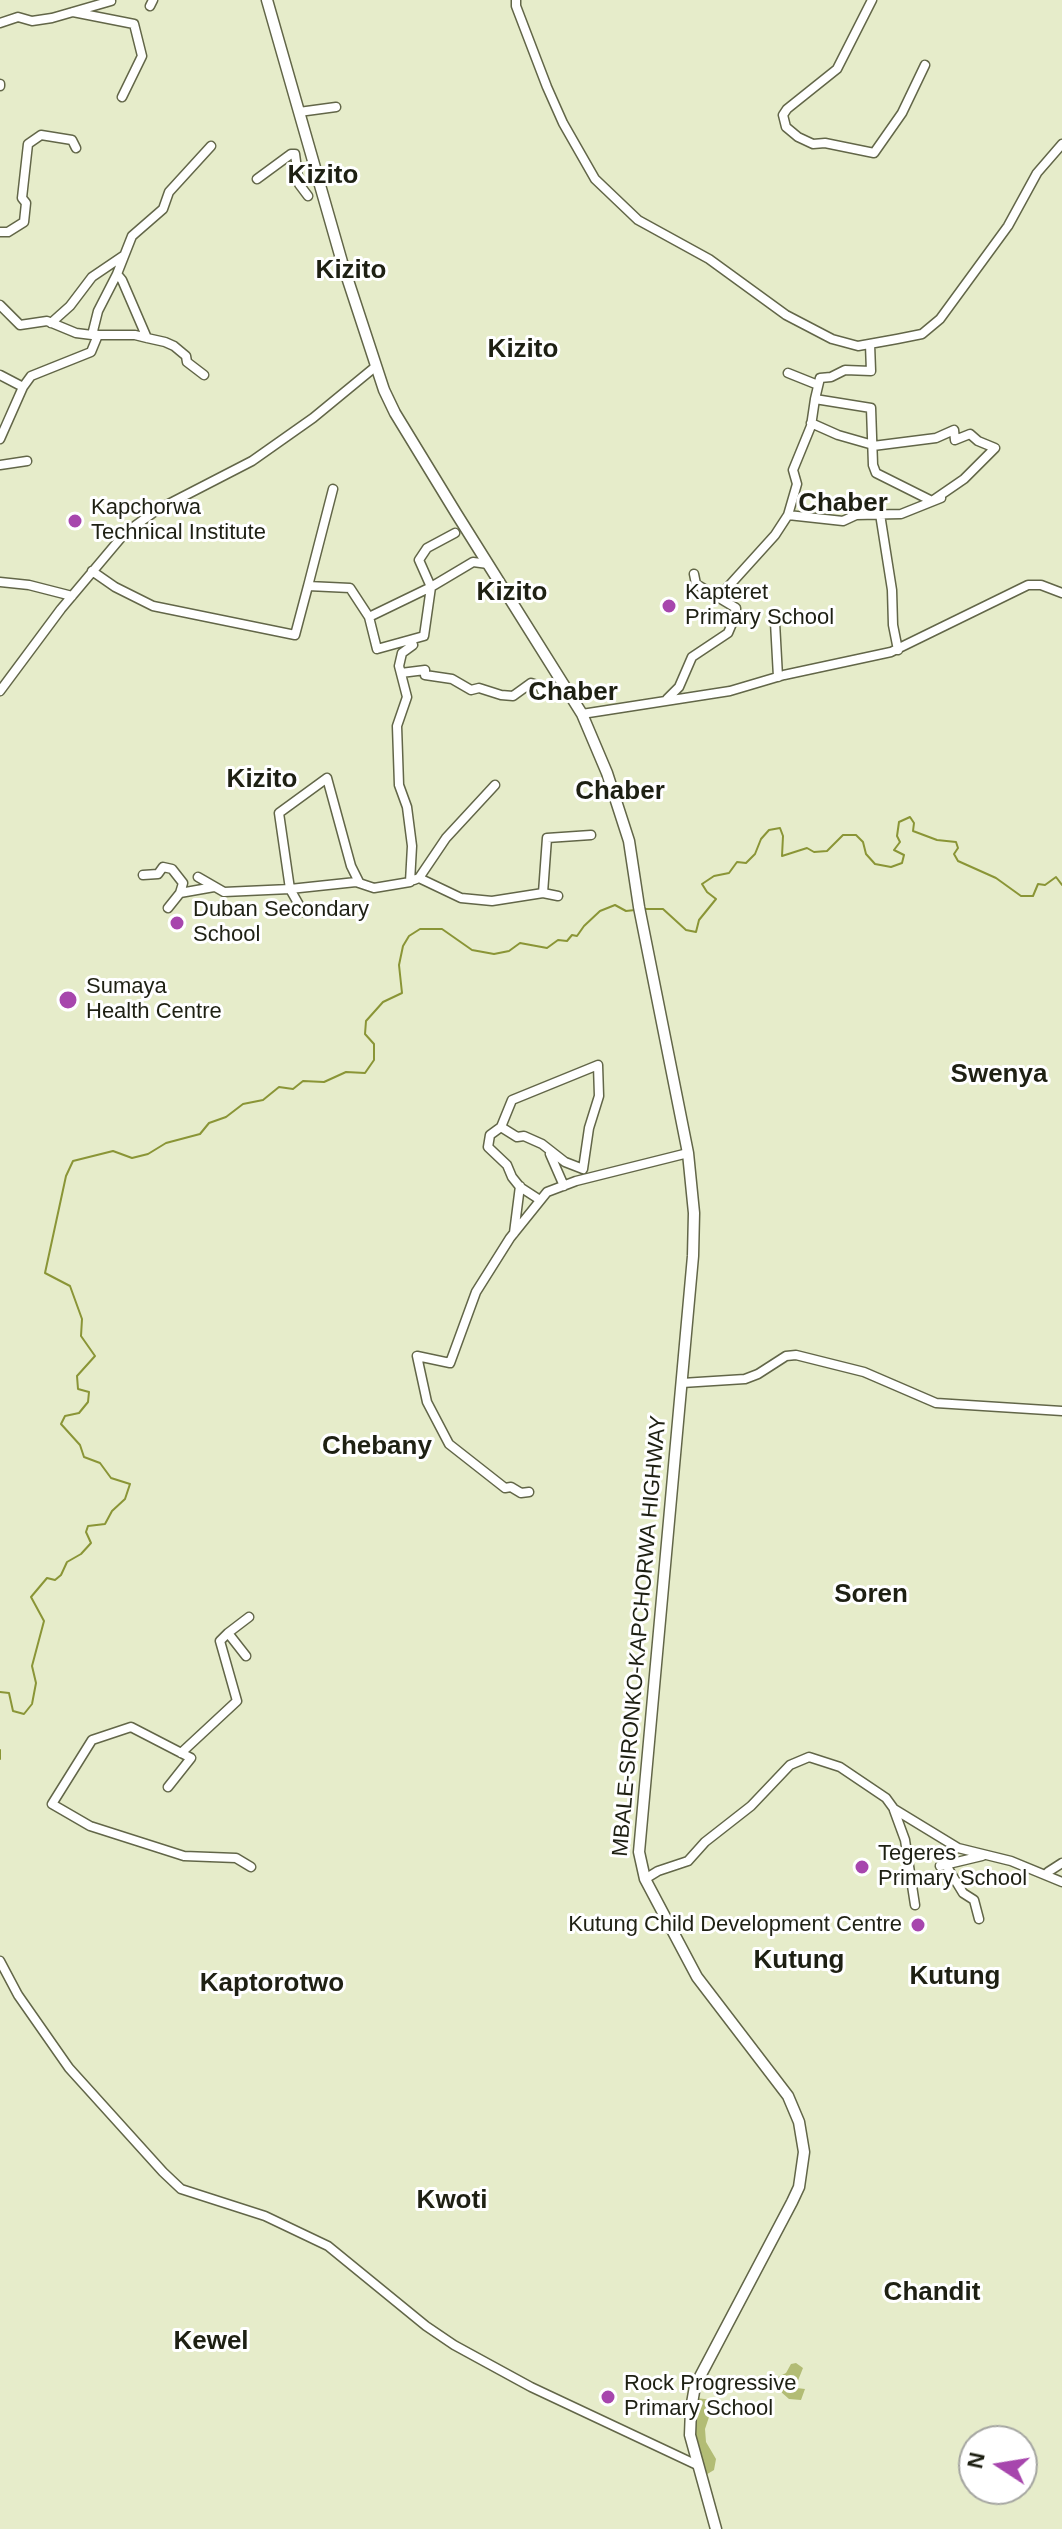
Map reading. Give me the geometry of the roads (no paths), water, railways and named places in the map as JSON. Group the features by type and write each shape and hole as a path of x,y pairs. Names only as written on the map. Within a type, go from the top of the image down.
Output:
{"main road":[{"name":"MBALE-SIRONKO-KAPCHORWA HIGHWAY","path":"267,0 375,367 395,413 582,714 621,811 688,1153 693,1199 693,1242 639,1852 645,1879 663,1916 710,1997 788,2096 799,2122 804,2152 799,2187 695,2386 690,2435 716,2529"}],"street":[{"path":"516,0 563,123 595,179 610,195 638,220 709,259 786,315 816,333 858,346 922,334 940,319 1008,226 1037,173 1062,144"},
{"path":"872,0 837,69 787,109 783,115 786,127 813,144 825,143 874,153 902,113 925,65"},
{"path":"0,23 18,17 32,21 111,1"},
{"path":"73,12 134,24 142,56 122,97"},
{"path":"299,112 336,107"},
{"path":"0,232 8,232 24,222 26,203 22,198 28,144 41,135 72,140 76,148"},
{"path":"0,439 31,376 91,352 98,311 127,253 132,236 163,209 169,192 211,146"},
{"path":"257,179 295,154 299,184 308,196"},
{"path":"51,323 70,306 92,277 127,253"},
{"path":"117,274 147,338"},
{"path":"0,305 20,325 47,321 76,333 147,338 174,346 186,356 187,362 204,375"},
{"path":"718,598 775,535 788,515 797,484 793,470 811,423 820,378 836,376 839,372 871,371 870,344"},
{"path":"0,691 72,596 125,533 144,518 252,461 313,418 375,367"},
{"path":"788,373 818,385"},
{"path":"0,375 23,387"},
{"path":"815,399 871,408 876,473 936,500"},
{"path":"788,515 843,521 856,515 901,514 936,500 964,479 995,448 970,434 955,440 954,430 936,438 873,446 811,423"},
{"path":"0,465 27,461"},
{"path":"92,571 115,587 153,606 295,635 333,489"},
{"path":"880,514 898,650"},
{"path":"308,586 350,588 369,617 377,649 424,636 431,587 419,560 427,548 455,533"},
{"path":"369,617 431,587 473,562 488,564"},
{"path":"666,700 679,687 692,657 728,633 734,623 736,608 696,584 694,574"},
{"path":"0,582 29,585 72,596"},
{"path":"582,714 730,691 898,650 1021,586 1041,585 1062,593"},
{"path":"775,622 778,677"},
{"path":"411,640 413,645 402,653 399,666 407,697 397,726 399,785 407,807 414,880"},
{"path":"401,673 425,670 425,675 452,679 471,690 479,688 501,695 513,696 531,683 540,686 542,691"},
{"path":"303,912 290,889 279,813 327,778 351,866 359,882"},
{"path":"414,880 446,838 495,785"},
{"path":"543,893 547,838 591,835"},
{"path":"143,875 158,874 163,867 172,869 183,883 180,893 168,908"},
{"path":"198,877 224,892 359,882 374,888 414,880 461,898 492,901 543,893 558,896"},
{"path":"180,893 215,887"},
{"path":"540,1200 520,1186 507,1165 488,1147 490,1135 501,1127 512,1100 598,1065 599,1096 589,1128 583,1169 549,1152"},
{"path":"501,1127 517,1137 524,1136 542,1144 549,1152 564,1186"},
{"path":"529,1492 505,1488 449,1444 427,1402 417,1356 450,1363 476,1292 514,1234 547,1192 688,1153"},
{"path":"514,1234 520,1186"},
{"path":"682,1383 745,1379 786,1356 796,1355 864,1372 936,1403 1062,1411"},
{"path":"181,1753 237,1701 220,1641 249,1617"},
{"path":"228,1633 246,1656"},
{"path":"168,1787 191,1758 131,1727 92,1740 52,1804 90,1826 170,1852 184,1856 236,1858 251,1867"},
{"path":"645,1879 688,1861 705,1842 751,1806 790,1765 803,1758 822,1760 840,1767 886,1798 894,1809 905,1840 915,1905"},
{"path":"894,1809 958,1848 1061,1878"},
{"path":"979,1919 974,1900 963,1893 943,1865 986,1855 1061,1878"},
{"path":"1048,1872 1062,1863"},
{"path":"0,1961 18,1995 69,2068 181,2189 265,2216 328,2246 454,2345 531,2387 697,2465"}],"waterway":[{"path":"645,909 663,909 686,930 696,932 699,920 716,899 702,884 714,876 729,873 737,862 746,863 769,830 780,828 783,836 782,856 807,848 814,852 827,851 843,835 856,835 875,864 891,867 902,863 904,855 894,850 900,842 897,836 899,822 910,817 914,823 913,831 937,840 956,842 958,848 954,854 958,861 996,878 1021,896 1033,896 1038,884 1045,885 1056,877 1062,885"},
{"path":"0,1692 9,1693 13,1711 24,1714 32,1704 36,1683 32,1666 44,1621 31,1597 47,1578 55,1580 61,1575 67,1562 81,1554 91,1543 86,1532 88,1526 105,1524 112,1511 125,1499 130,1484 111,1478 100,1463 84,1457 80,1445 61,1424 65,1416 79,1413 88,1402 89,1392 78,1389 77,1376 95,1356 81,1336 82,1319 70,1286 45,1273 66,1176 73,1161 113,1151 132,1158 148,1154 166,1143 200,1134 209,1123 226,1117 243,1104 263,1100 279,1087 293,1089 303,1081 324,1082 346,1072 365,1073 374,1060 374,1044 365,1034 366,1021 383,1002 402,993 399,965 403,946 409,936 420,929 442,929 472,950 494,954 509,951 520,943 547,948 558,940 567,941 572,935 577,936 600,911 615,905 626,911 635,910"},
{"path":"0,1750 0,1759"}],"place":[{"name":"Kapchorwa Technical Institute","path":"75,521"},
{"name":"Kapteret Primary School","path":"669,606"},
{"name":"Duban Secondary School","path":"177,923"},
{"name":"Sumaya Health Centre","path":"68,1000"},
{"name":"Tegeres Primary School","path":"862,1867"},
{"name":"Kutung Child Development Centre","path":"918,1925"},
{"name":"Rock Progressive Primary School","path":"608,2397"}],"district":[{"name":"Kizito","path":"323,176"},
{"name":"Kizito","path":"351,271"},
{"name":"Kizito","path":"523,350"},
{"name":"Chaber","path":"843,504"},
{"name":"Kizito","path":"512,593"},
{"name":"Chaber","path":"573,693"},
{"name":"Kizito","path":"262,780"},
{"name":"Chaber","path":"620,792"},
{"name":"Swenya","path":"999,1075"},
{"name":"Chebany","path":"377,1447"},
{"name":"Soren","path":"871,1595"},
{"name":"Kutung","path":"799,1961"},
{"name":"Kutung","path":"955,1977"},
{"name":"Kaptorotwo","path":"272,1984"},
{"name":"Kwoti","path":"452,2201"},
{"name":"Chandit","path":"932,2293"},
{"name":"Kewel","path":"211,2342"}]}
